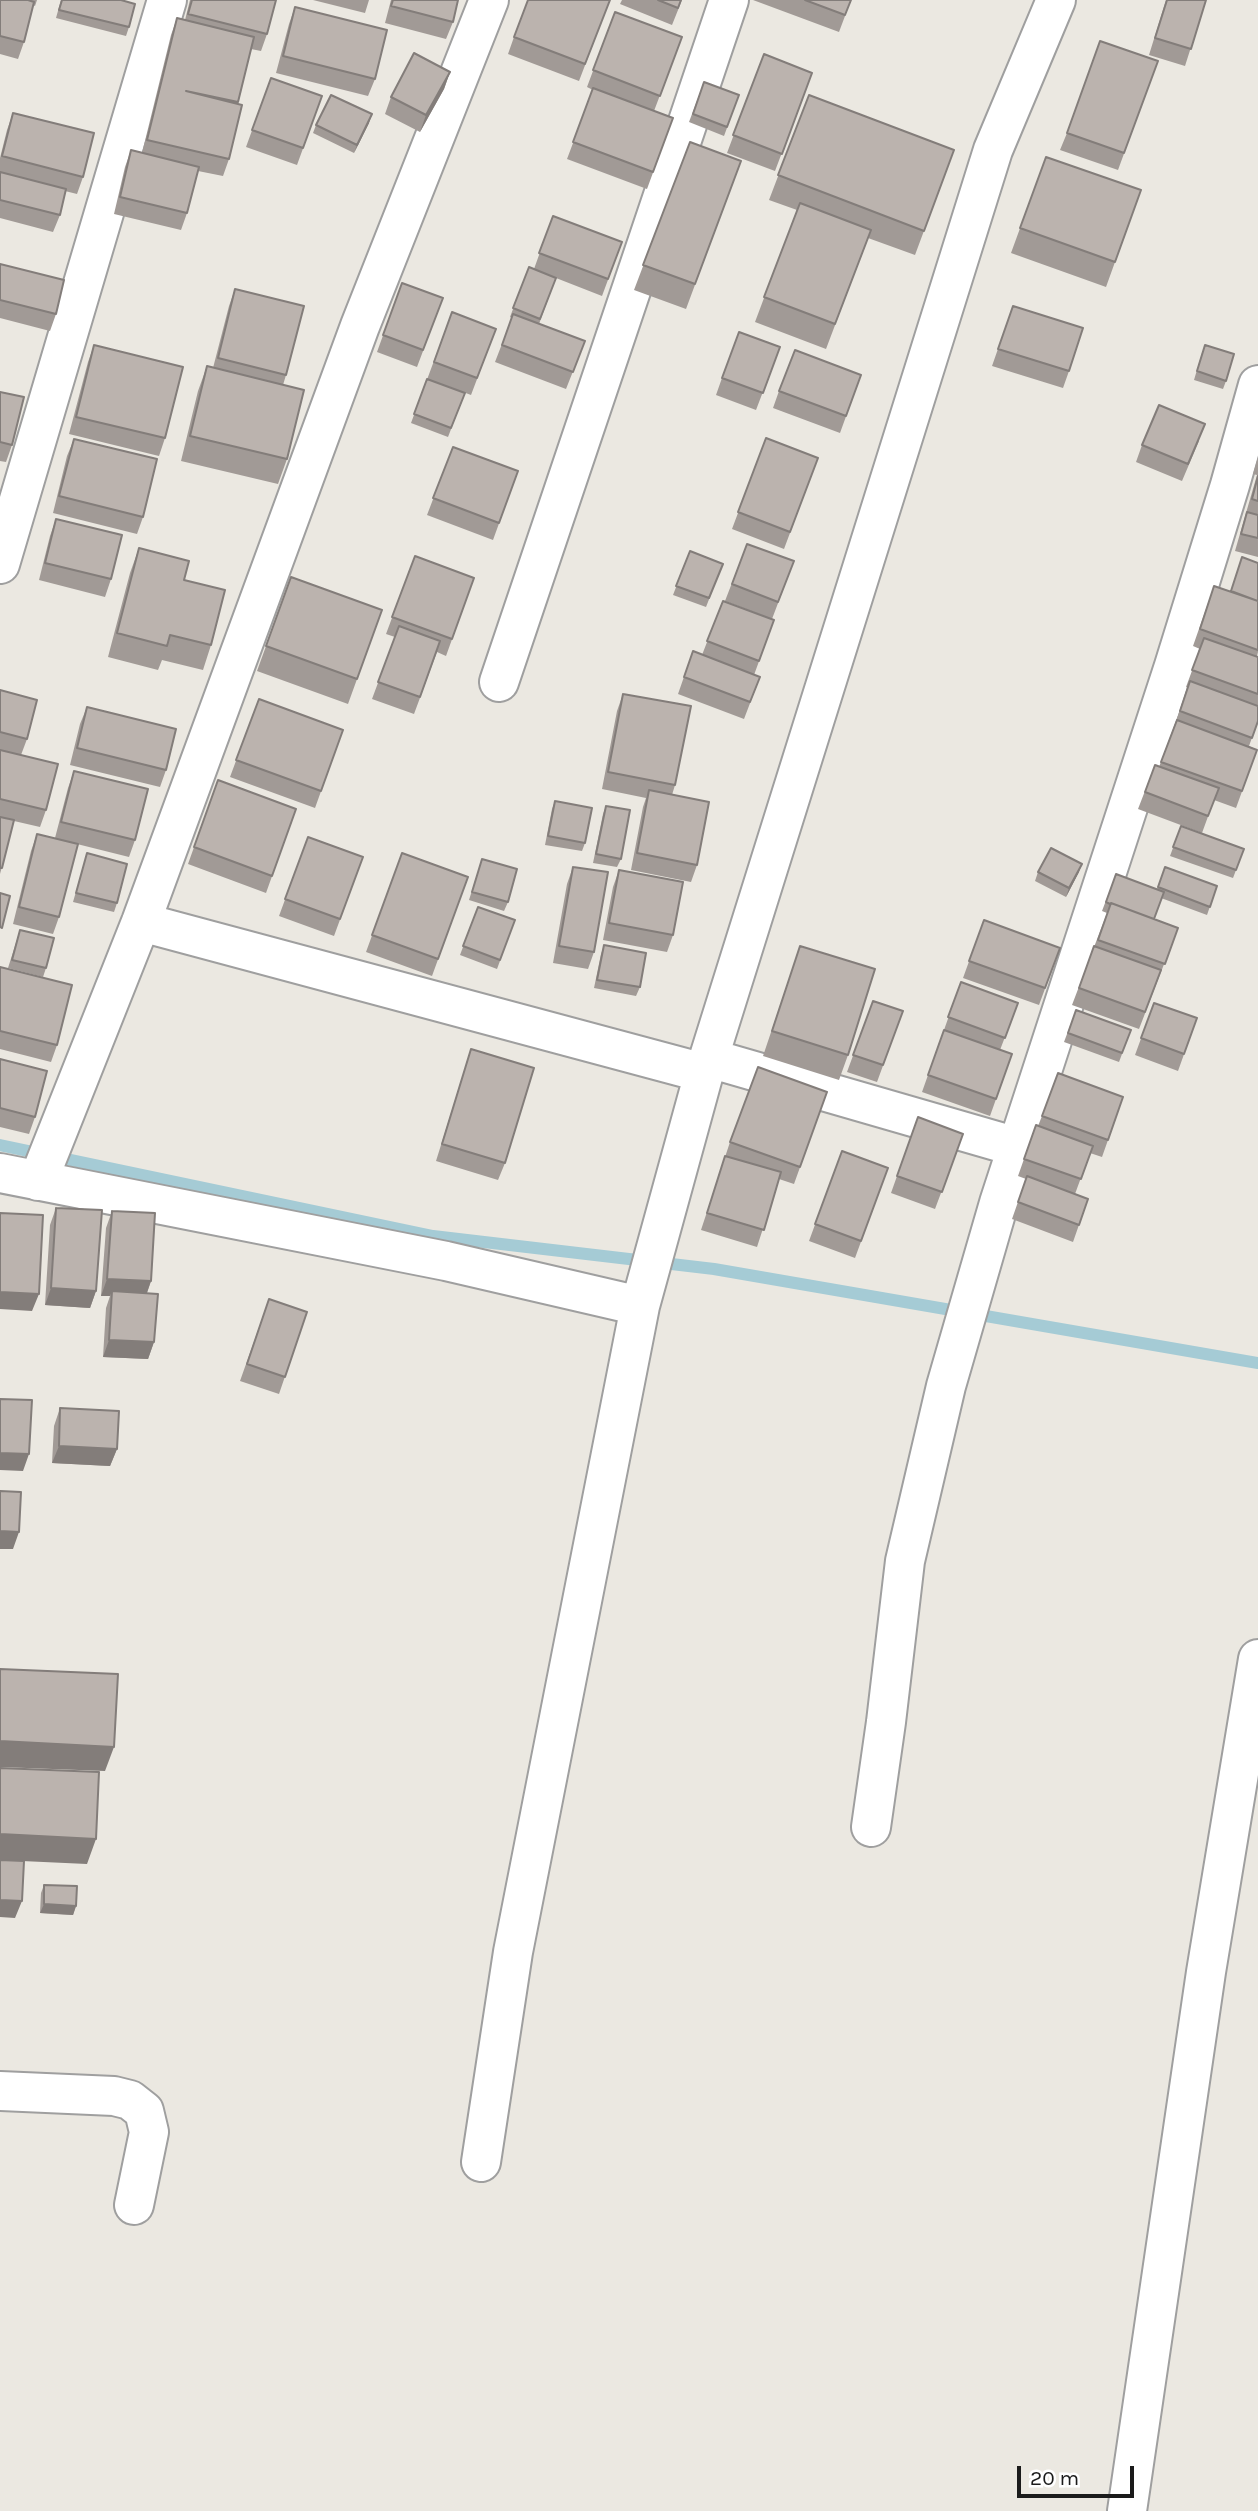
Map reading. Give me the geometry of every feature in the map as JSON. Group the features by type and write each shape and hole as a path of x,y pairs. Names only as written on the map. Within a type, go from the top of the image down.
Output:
{"street":[{"path":"0,564 167,0"},
{"path":"38,1181 141,922 360,326 489,0"},
{"path":"499,682 729,0"},
{"path":"481,2162 513,1952 639,1306 706,1065 993,150 1056,0"},
{"path":"871,1827 887,1722 905,1561 946,1386 1017,1147 1174,666 1258,385"},
{"path":"141,922 1017,1147"},
{"path":"0,1173 446,1261 639,1306"},
{"path":"1127,2511 1206,1972 1258,1659"},
{"path":"0,2091 114,2096 130,2101 144,2110 149,2132 134,2205"}],"building":[{"path":"0,0 34,2 24,42 0,36"},
{"path":"62,0 121,0 135,4 129,27 59,10"},
{"path":"192,0 276,0 267,34 188,14"},
{"path":"393,0 458,0 453,22 391,6"},
{"path":"528,0 610,0 585,64 514,37"},
{"path":"658,0 681,0 678,8"},
{"path":"805,0 851,0 845,15"},
{"path":"1167,0 1206,0 1191,49 1155,38"},
{"path":"295,7 387,30 375,79 283,56"},
{"path":"615,12 682,37 660,96 593,70"},
{"path":"177,18 254,37 238,102 186,91 242,105 229,159 147,140"},
{"path":"1100,41 1158,61 1124,153 1067,133"},
{"path":"414,53 450,72 426,115 391,97"},
{"path":"764,54 812,73 782,154 733,135"},
{"path":"271,78 322,96 303,148 252,130"},
{"path":"704,82 739,95 727,127 693,114"},
{"path":"593,88 673,118 653,172 573,142"},
{"path":"331,95 372,114 357,145 316,125"},
{"path":"809,95 954,150 924,231 778,175"},
{"path":"13,113 94,133 83,177 2,156"},
{"path":"690,142 741,161 695,284 643,265"},
{"path":"131,150 199,167 187,213 120,197"},
{"path":"1046,157 1141,190 1115,262 1020,228"},
{"path":"0,172 66,189 60,215 0,200"},
{"path":"800,203 871,230 835,324 764,297"},
{"path":"553,216 622,242 608,279 539,253"},
{"path":"0,264 64,280 56,314 0,300"},
{"path":"529,267 556,278 540,319 513,308"},
{"path":"402,283 443,298 423,350 383,335"},
{"path":"235,289 304,306 286,375 218,358"},
{"path":"1013,306 1083,328 1069,371 998,349"},
{"path":"452,312 496,329 477,378 434,362"},
{"path":"513,314 585,341 573,372 502,345"},
{"path":"739,332 780,347 763,393 722,378"},
{"path":"94,345 183,367 165,438 76,417"},
{"path":"1205,345 1234,354 1226,381 1197,371"},
{"path":"795,350 861,375 846,416 779,391"},
{"path":"207,366 304,390 287,459 190,436"},
{"path":"427,379 465,393 451,428 414,414"},
{"path":"0,392 24,397 12,445 0,442"},
{"path":"1159,405 1205,424 1188,464 1142,445"},
{"path":"766,438 818,458 790,532 738,512"},
{"path":"74,439 157,459 143,517 59,496"},
{"path":"453,447 518,471 499,523 433,498"},
{"path":"1258,476 1258,501 1252,499"},
{"path":"1247,512 1258,515 1258,538 1241,534"},
{"path":"56,519 122,535 111,579 45,563"},
{"path":"747,544 794,561 778,602 732,584"},
{"path":"139,548 189,561 184,580 225,590 211,645 170,635 167,646 117,633"},
{"path":"690,551 723,564 709,598 676,586"},
{"path":"415,556 474,578 452,639 392,617"},
{"path":"1242,557 1258,563 1258,601 1231,591"},
{"path":"291,577 382,610 357,679 266,646"},
{"path":"1214,586 1258,601 1258,650 1200,629"},
{"path":"723,601 774,620 759,661 707,641"},
{"path":"399,626 440,641 420,697 378,682"},
{"path":"1204,638 1258,657 1258,694 1192,670"},
{"path":"693,651 760,677 750,702 684,677"},
{"path":"1190,681 1258,706 1258,721 1252,738 1180,711"},
{"path":"0,690 37,700 27,739 0,732"},
{"path":"623,694 691,706 675,785 608,772"},
{"path":"259,699 343,730 321,791 236,760"},
{"path":"87,707 176,729 166,770 77,748"},
{"path":"1177,720 1257,750 1242,791 1161,762"},
{"path":"0,750 58,764 46,810 0,799"},
{"path":"1155,765 1219,788 1208,816 1145,792"},
{"path":"74,771 148,789 135,840 61,822"},
{"path":"218,780 296,809 272,876 194,847"},
{"path":"649,790 709,802 697,865 637,853"},
{"path":"555,801 592,808 585,843 548,836"},
{"path":"606,806 630,810 621,859 596,854"},
{"path":"0,817 14,820 2,868 0,868"},
{"path":"1181,826 1244,849 1236,870 1173,847"},
{"path":"37,834 78,844 59,917 19,907"},
{"path":"308,837 363,857 340,919 285,899"},
{"path":"1051,848 1082,864 1069,888 1038,872"},
{"path":"87,853 127,864 117,903 76,893"},
{"path":"402,853 468,877 438,959 372,935"},
{"path":"482,859 517,869 508,902 472,892"},
{"path":"573,867 608,872 594,952 559,946"},
{"path":"1165,867 1217,886 1210,907 1158,887"},
{"path":"619,870 683,882 673,935 609,923"},
{"path":"1116,874 1164,892 1154,919 1106,902"},
{"path":"0,893 10,896 2,928 0,927"},
{"path":"1111,903 1178,928 1165,964 1098,940"},
{"path":"478,907 515,920 500,960 463,946"},
{"path":"984,920 1060,948 1045,988 969,961"},
{"path":"20,930 54,938 46,968 12,960"},
{"path":"604,945 646,953 640,987 597,980"},
{"path":"800,946 875,969 848,1055 772,1031"},
{"path":"1094,946 1161,970 1145,1012 1079,988"},
{"path":"0,967 72,985 57,1045 0,1031"},
{"path":"961,982 1018,1003 1005,1038 948,1017"},
{"path":"873,1001 903,1011 883,1065 853,1055"},
{"path":"1154,1003 1197,1018 1184,1054 1141,1038"},
{"path":"1076,1010 1131,1030 1122,1053 1068,1033"},
{"path":"944,1030 1012,1054 996,1099 928,1075"},
{"path":"471,1049 534,1068 505,1163 442,1144"},
{"path":"0,1059 47,1071 35,1117 0,1108"},
{"path":"758,1067 827,1092 800,1167 730,1142"},
{"path":"1058,1073 1123,1097 1108,1140 1042,1116"},
{"path":"918,1117 963,1134 942,1192 897,1176"},
{"path":"1036,1125 1093,1146 1081,1179 1024,1159"},
{"path":"842,1151 888,1168 861,1241 815,1224"},
{"path":"725,1156 781,1172 764,1230 707,1213"},
{"path":"1027,1176 1088,1199 1079,1225 1018,1202"},
{"path":"56,1208 102,1210 96,1291 51,1288"},
{"path":"112,1211 155,1213 151,1281 107,1279"},
{"path":"0,1213 43,1215 39,1294 0,1292"},
{"path":"112,1291 158,1294 154,1342 109,1340"},
{"path":"269,1299 307,1312 285,1377 247,1364"},
{"path":"0,1399 32,1400 29,1454 0,1453"},
{"path":"60,1408 119,1411 117,1449 59,1446"},
{"path":"0,1491 21,1492 19,1532 0,1531"},
{"path":"0,1669 118,1674 114,1747 0,1741"},
{"path":"0,1768 99,1772 96,1839 0,1834"},
{"path":"0,1860 24,1861 22,1901 0,1900"},
{"path":"44,1885 77,1886 76,1906 44,1904"}],"waterway":[{"path":"0,1145 433,1236 714,1269 1258,1363"}]}
